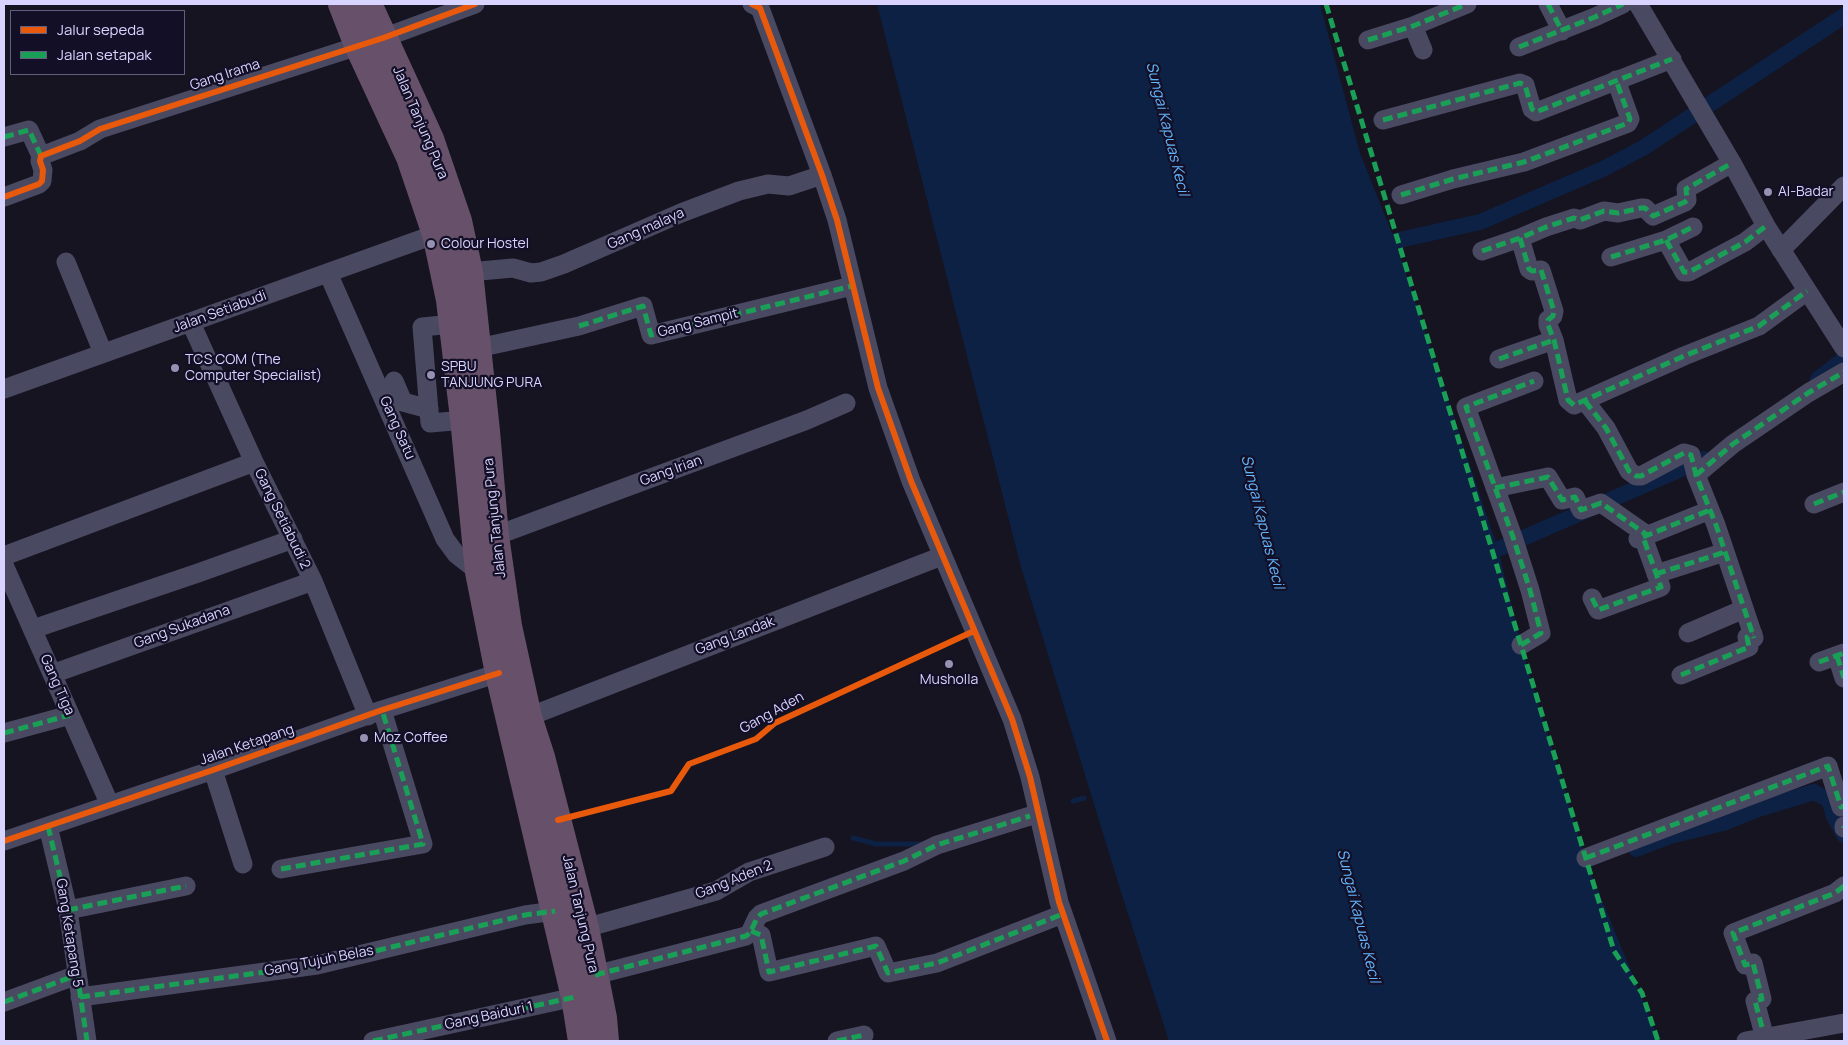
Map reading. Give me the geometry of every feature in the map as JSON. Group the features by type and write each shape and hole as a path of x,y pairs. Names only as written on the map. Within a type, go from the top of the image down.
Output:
{"highway":[{"name":"Jalan Tanjung Pura","path":"342,4 371,42 430,139 458,221 469,272 478,348 495,536 508,626 528,717 534,773 555,911 575,997 582,1041"},
{"name":"Jalan Tanjung Pura","path":"368,4 371,42 436,234 453,324 479,572 499,673 585,928 595,975 605,1041"}],"street":[{"name":"Gang Irama","path":"41,156 80,141 100,129 371,42 475,4"},
{"path":"752,4 760,8 822,175 837,220 878,388 911,481 1012,719 1030,777 1063,914 1108,1041"},
{"path":"1368,40 1413,26 1467,4"},
{"path":"1548,4 1562,31"},
{"path":"1519,47 1596,17 1622,4"},
{"path":"1638,4 1708,121 1766,226 1843,345"},
{"path":"1413,26 1423,50"},
{"path":"1383,120 1520,83 1525,85 1532,109 1536,112 1672,59"},
{"path":"1401,195 1524,162 1628,123 1630,119 1616,80"},
{"path":"4,137 29,130 41,156 40,161 44,170 42,181 39,184 4,197"},
{"path":"1482,251 1564,221 1574,218 1580,220 1604,210 1618,213 1645,208 1653,216 1685,202 1687,200 1686,189 1732,163"},
{"name":"Gang malaya","path":"469,272 512,268 531,273 541,272 739,191 768,184 789,186 822,175"},
{"path":"1781,250 1844,186"},
{"path":"1666,240 1684,272 1688,272 1745,242 1766,226"},
{"path":"1611,257 1666,240 1693,227"},
{"name":"Jalan Setiabudi","path":"4,389 436,234"},
{"path":"1520,238 1529,269 1532,271 1541,270 1554,311 1548,322 1568,400 1574,405 1684,356 1759,326 1807,291"},
{"path":"66,262 103,353"},
{"name":"Gang Satu","path":"328,273 445,539 456,554 479,572"},
{"name":"Gang Sampit","path":"478,348 578,326 643,306 651,335 852,286"},
{"name":"Gang Setiabudi 2","path":"191,323 254,462 293,538 375,713 423,844 281,869"},
{"path":"453,324 422,327 430,423 464,420"},
{"path":"1499,359 1554,340"},
{"path":"1694,468 1808,393 1844,372"},
{"path":"1521,645 1541,633 1530,590 1466,407 1534,380"},
{"path":"394,381 403,402 429,409"},
{"path":"1585,401 1606,428 1629,471 1636,476 1641,476 1684,453 1694,468 1725,552 1753,636 1747,637 1749,647 1681,675"},
{"name":"Gang Irian","path":"495,536 798,423 846,403"},
{"path":"4,556 254,462"},
{"path":"1495,488 1548,477 1562,500 1575,497 1581,510 1602,503 1643,537 1661,587 1598,610 1592,598"},
{"path":"1814,504 1844,492"},
{"path":"1643,537 1710,510"},
{"path":"33,629 198,573 293,538"},
{"path":"1656,574 1725,552"},
{"name":"Gang Landak","path":"528,717 942,556"},
{"name":"Gang Tiga","path":"4,565 110,805"},
{"name":"Gang Sukadana","path":"52,674 313,581"},
{"path":"1688,633 1744,609"},
{"path":"1833,657 1844,678"},
{"name":"Jalan Ketapang","path":"4,841 375,713 499,673"},
{"path":"4,734 70,715"},
{"path":"1586,858 1828,766 1841,806 1844,806"},
{"path":"213,770 243,864"},
{"path":"595,975 746,936 761,914 904,861 937,845 1030,816"},
{"name":"Gang Ketapang 5","path":"48,826 68,910 87,1041"},
{"name":"Gang Aden 2","path":"585,928 716,891 749,872 825,847"},
{"path":"68,910 186,886"},
{"path":"1762,1027 1755,1001 1762,999 1753,963 1744,965 1733,933 1835,893 1844,886"},
{"name":"Gang Tujuh Belas","path":"80,997 317,965 515,918 555,911"},
{"path":"751,931 761,935 769,972 876,946 888,973 937,963 1063,914"},
{"path":"4,1002 77,976"},
{"name":"Gang Baiduri 1","path":"373,1041 575,997"},
{"path":"1746,1041 1844,1023"},
{"path":"836,1041 864,1035"}],"water":[{"name":"Sungai Kapuas Kecil","path":"877,4 1320,4 1360,153 1395,241 1498,549 1526,663 1588,866 1659,1041 1169,1041 1021,567"}],"waterway":[{"path":"1395,241 1480,222 1603,169 1643,148 1844,16"},
{"path":"1818,379 1844,359"},
{"path":"1498,549 1704,459"},
{"path":"1636,849 1670,836 1723,823 1758,809 1814,792 1829,800 1834,816 1844,835"},
{"path":"1073,801 1084,798"},
{"path":"853,838 876,844 921,844"}],"marked path":[{"path":"1326,4 1614,951 1642,993 1658,1041"},
{"path":"1368,40 1413,26 1467,4"},
{"path":"1548,4 1562,31"},
{"path":"1519,47 1623,4"},
{"path":"1383,120 1520,83 1525,85 1532,109 1536,112 1672,59"},
{"path":"1401,195 1453,179 1524,162 1628,123 1630,119 1616,80"},
{"path":"4,137 29,130 41,156"},
{"path":"1482,251 1546,227 1574,218 1580,220 1604,211 1618,213 1645,208 1653,216 1685,202 1687,200 1686,189 1732,163"},
{"path":"1666,240 1684,272 1689,272 1745,242 1766,226"},
{"path":"1611,257 1666,240 1693,227"},
{"path":"1520,238 1529,269 1532,271 1541,270 1554,311 1553,316 1548,320 1548,325 1554,340 1568,400 1574,405 1684,356 1759,326 1807,291"},
{"path":"579,326 643,306 651,335 852,286"},
{"path":"1499,359 1554,340"},
{"path":"1696,475 1733,444 1808,393 1844,372"},
{"path":"1521,645 1541,633 1513,537 1466,407 1534,381"},
{"path":"1585,401 1606,428 1629,471 1636,476 1641,476 1684,453 1691,455 1696,475 1716,525 1754,638"},
{"path":"1495,488 1548,477 1562,500 1575,497 1581,510 1601,503 1647,535"},
{"path":"1814,504 1844,492"},
{"path":"1643,537 1710,510"},
{"path":"1592,598 1598,610 1661,587 1643,537"},
{"path":"1656,574 1725,552"},
{"path":"1681,675 1749,647 1747,637 1753,634"},
{"path":"1819,662 1844,653"},
{"path":"1837,656 1844,678"},
{"path":"281,869 423,844 382,710"},
{"path":"4,733 70,715"},
{"path":"1586,858 1828,766 1841,807 1844,806"},
{"path":"595,975 746,936 750,933 761,914 904,861 937,845 1030,816"},
{"path":"48,826 68,910 87,1041"},
{"path":"68,910 186,886"},
{"path":"1762,1027 1755,1001 1762,999 1753,963 1745,965 1733,933 1835,893 1844,886"},
{"path":"80,997 317,965 525,915 555,911"},
{"path":"751,931 761,935 769,972 876,946 888,973 937,963 1063,914"},
{"path":"4,1002 77,975"},
{"path":"373,1041 575,997"},
{"path":"837,1041 864,1035"}],"cycle path":[{"path":"4,197 39,184 42,181 41,156 80,141 100,129 383,38 475,4"},
{"path":"752,4 760,8 822,175 837,220 878,388 911,481 1012,719 1030,777 1059,902 1107,1041"},
{"name":"Gang Aden","path":"558,820 671,791 689,764 756,739 775,723 974,631"},
{"path":"4,841 382,710 499,673"}],"place":[{"name":"Al-Badar","path":"1768,192"},
{"name":"Colour Hostel","path":"431,244"},
{"name":"TCS COM (The Computer Specialist)","path":"175,368"},
{"name":"SPBU TANJUNG PURA","path":"431,375"},
{"name":"Musholla","path":"949,664"},
{"name":"Moz Coffee","path":"364,738"}]}
